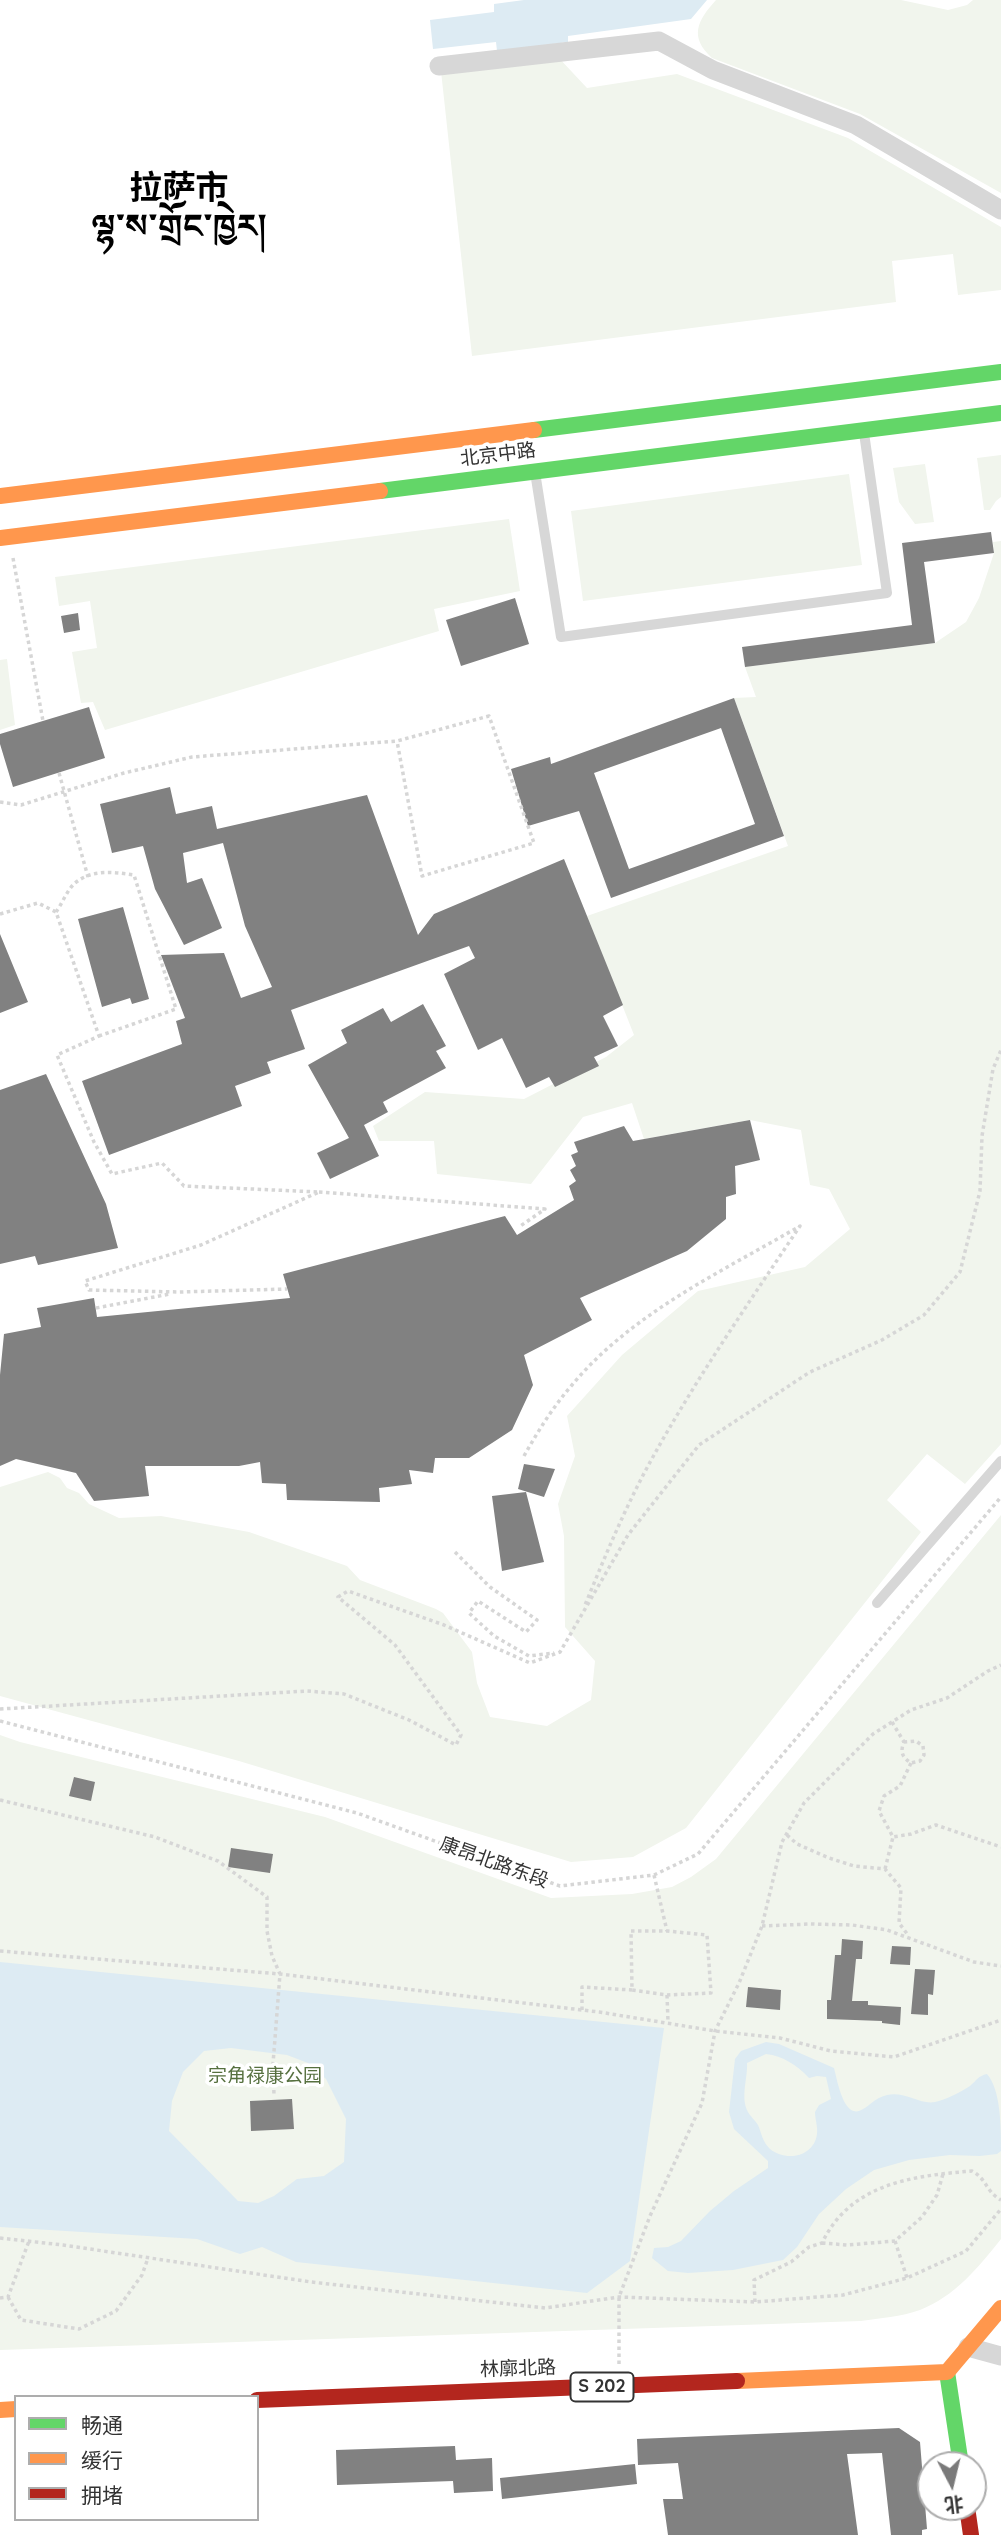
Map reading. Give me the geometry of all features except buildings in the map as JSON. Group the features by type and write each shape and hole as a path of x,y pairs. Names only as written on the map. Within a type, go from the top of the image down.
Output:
{"main road":[{"name":"北京中路","path":"0,496 1001,372"},
{"name":"北京中路","path":"7,538 1001,413"},
{"path":"959,2451 947,2372 1001,2308"},
{"name":"林廓北路","path":"259,2400 947,2372"}],"street":[{"path":"439,66 659,41 712,70 856,125 1001,210"},
{"path":"968,2347 1001,2356"}],"lane":[{"path":"535,472 561,637 887,593 864,430"},
{"path":"877,1602 1001,1461"}],"path":[{"path":"7,538 43,721"},
{"path":"0,802 21,805 124,773 192,757 397,741 489,716 534,843 422,876 397,741"},
{"path":"58,773 88,877"},
{"path":"56,912 74,884 88,877 107,870 134,875 176,1009 99,1036 57,1055 94,1142 112,1174 162,1163 184,1186 319,1192 545,1209 519,1227"},
{"path":"0,914 38,903 56,912 99,1036"},
{"path":"0,1709 307,1691 344,1694 409,1720 456,1745 461,1735 395,1645 338,1597 348,1591 444,1625 530,1663 560,1652 628,1535 699,1445 810,1372 882,1340 924,1315 960,1272 980,1191 982,1136 993,1069 1001,1050"},
{"path":"287,1289 179,1292 89,1290 85,1281 201,1245 319,1192"},
{"path":"524,1456 547,1417 572,1383 631,1328 684,1293 800,1226 653,1457 614,1535 579,1620"},
{"path":"96,1308 179,1292"},
{"name":"康昂北路东段","path":"0,1721 357,1813 559,1886 654,1875 698,1854 1001,1496"},
{"path":"455,1552 490,1587 537,1620 526,1632 478,1601 469,1613 494,1636 529,1656 560,1652"},
{"path":"618,2386 619,2297 650,2216 702,2103 715,2031 739,1983 762,1926 786,1834 804,1803 873,1734 911,1710 947,1698 1001,1665"},
{"path":"892,1722 904,1742 901,1751 904,1758 911,1763 920,1761 924,1755 923,1746 916,1741 904,1742"},
{"path":"885,1869 894,1838 879,1811 884,1796 900,1786 911,1763"},
{"path":"0,1800 155,1837 218,1861 267,1897 267,1931 272,1956 280,1974 274,2095"},
{"path":"894,1838 936,1825 1001,1847"},
{"path":"786,1834 797,1844 829,1858 854,1866 885,1869 901,1888 898,1923 909,1937"},
{"path":"654,1875 667,1931"},
{"path":"762,1926 852,1925 887,1930 974,1962 1001,1966"},
{"path":"582,2010 582,1987 667,1995 711,1993 707,1935 631,1931 632,1990"},
{"path":"0,1951 280,1974 668,2021 715,2031 780,2038 831,2051 894,2057 1001,2020"},
{"path":"667,1995 668,2021"},
{"path":"822,2244 829,2230 854,2203 890,2183 972,2171 982,2177 991,2195 1001,2200"},
{"path":"755,2302 754,2280 791,2262 809,2247 895,2241 922,2217 937,2195 943,2174"},
{"path":"0,2238 311,2282 545,2308 619,2297 755,2302 843,2295 907,2278 966,2251 1001,2209"},
{"path":"29,2241 8,2297 20,2320 79,2329 116,2311 142,2276 148,2258"},
{"path":"895,2241 907,2278"},
{"path":"0,2298 8,2297"}],"green space":[{"path":"716,0 901,0 948,10 967,5 973,0 1001,0 1001,193 860,114 712,58 700,43 698,29 704,15"},
{"path":"558,57 587,88 677,74 848,138 1001,227 1001,290 958,295 953,254 892,261 896,302 472,356 441,71"},
{"path":"1001,455 1001,497 990,510 984,510 977,458"},
{"path":"925,464 934,522 915,524 899,502 893,468"},
{"path":"849,474 862,565 583,601 571,511"},
{"path":"509,519 520,591 434,609 439,631 105,730 93,702 81,703 72,652 97,648 90,601 59,606 55,577"},
{"path":"1001,541 1001,1444 965,1484 927,1454 887,1500 921,1532 686,1828 633,1857 571,1862 239,1761 0,1696 0,1487 48,1472 60,1478 67,1488 79,1493 89,1504 119,1518 161,1516 249,1532 347,1566 360,1580 436,1609 443,1613 472,1652 477,1683 490,1717 547,1726 591,1700 595,1661 565,1627 564,1536 558,1504 575,1456 567,1416 622,1355 698,1291 805,1267 850,1229 829,1189 810,1185 801,1130 750,1120 644,1139 632,1103 583,1117 531,1184 437,1174 434,1141 379,1141 373,1126 425,1092 524,1099 606,1057 634,1035 587,916 788,846 734,698 756,697 745,667 935,643 966,622 979,598 994,553 993,542"},
{"path":"7,659 15,725 0,730 0,660"},
{"name":"宗角禄康公园","path":"1001,1515 1001,2239 955,2289 920,2310 861,2321 0,2350 0,1735 325,1817 551,1898 632,1894 672,1887 716,1859"}],"shaded area":[{"path":"524,0 707,0 691,19 568,36 568,42 497,51 496,42 433,49 430,20 494,12 494,4"},
{"path":"0,1962 664,2028 630,2261 587,2293 296,2262 262,2247 240,2254 197,2239 0,2227","holes":["231,2048 287,2055 308,2063 326,2079 346,2119 344,2162 324,2176 297,2179 274,2196 258,2203 238,2201 169,2131 172,2101 183,2072 204,2051"]},
{"path":"766,2042 779,2044 834,2068 842,2096 853,2111 862,2110 878,2098 894,2094 924,2102 939,2101 962,2091 987,2074 998,2099 1001,2151 980,2156 950,2155 909,2160 874,2170 846,2189 819,2214 797,2247 783,2260 733,2270 688,2273 668,2271 652,2258 654,2248 668,2247 681,2241 710,2211 768,2168 768,2161 734,2129 729,2112 735,2059 741,2051","holes":["766,2054 789,2062 809,2078 826,2077 831,2099 819,2105 815,2112 815,2142 811,2148 798,2155 784,2155 770,2149 746,2106 744,2094 747,2063"]}],"traffic: fast":[{"path":"534,430 1001,372"},
{"path":"380,491 1001,413"},
{"path":"947,2372 959,2451"}],"traffic: slow":[{"path":"0,496 534,430"},
{"path":"0,538 380,491"},
{"path":"737,2381 947,2372 1001,2308"},
{"path":"0,2410 14,2409"}],"traffic: jam":[{"path":"259,2400 737,2381"},
{"path":"969,2521 971,2535"}],"district":[{"name":"拉萨市 ལྷ་ས་གྲོང་ཁྱེར།","path":"179,208"}]}
